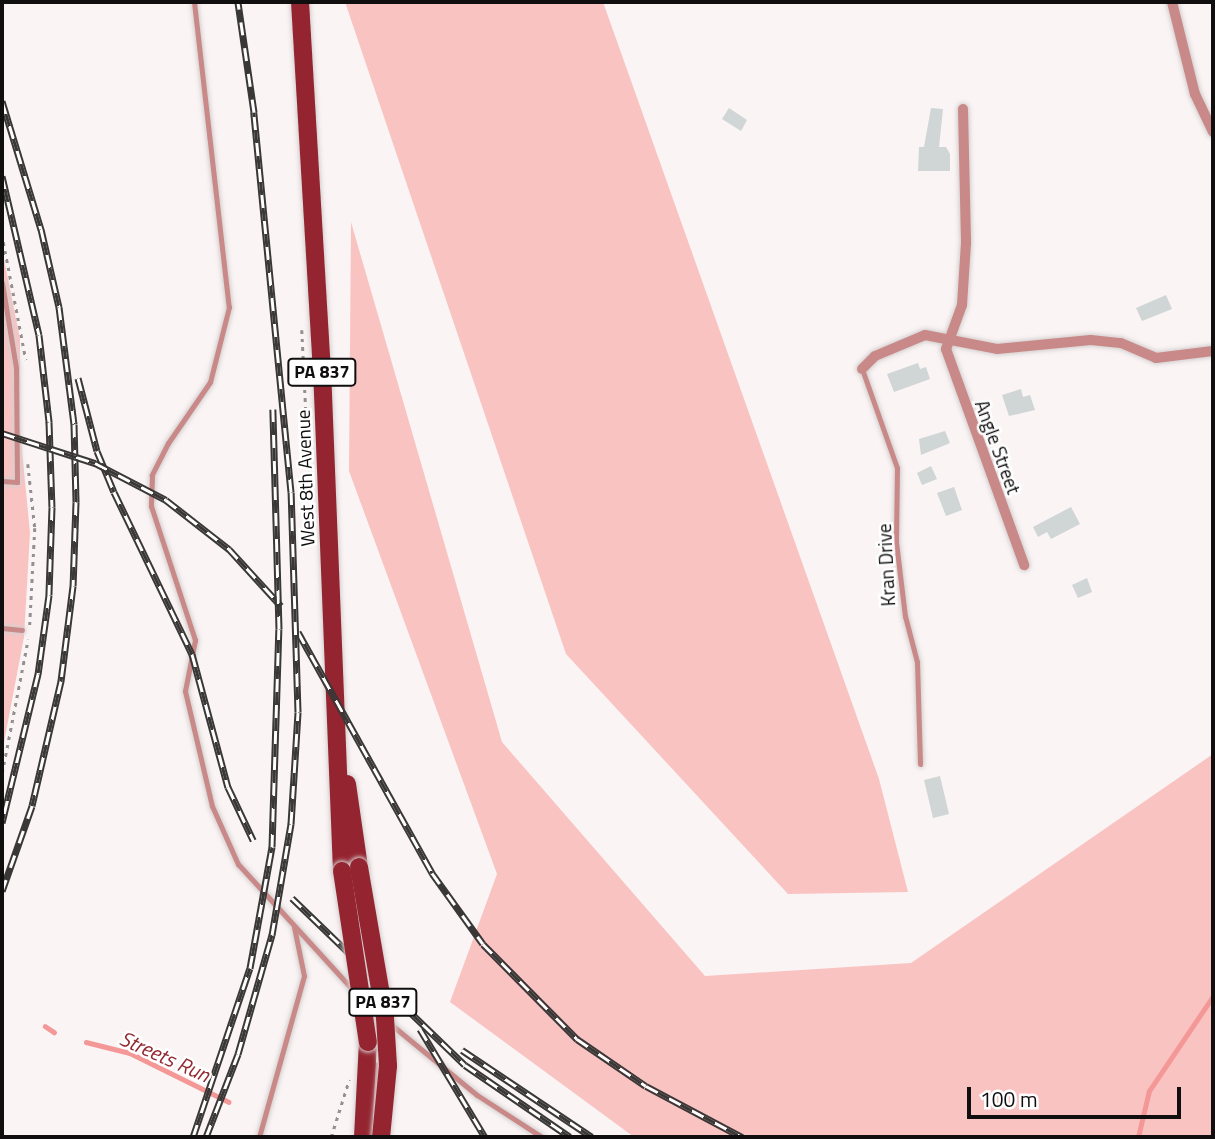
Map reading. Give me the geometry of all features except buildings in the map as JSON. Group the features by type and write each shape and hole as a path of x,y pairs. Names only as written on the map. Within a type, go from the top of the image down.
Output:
{"main road":[{"name":"West 8th Avenue","path":"300,2 339,743 351,869"},
{"name":"PA 837","path":"351,869 368,1042 363,1137"},
{"name":"PA 837","path":"351,869 385,1018 388,1066 381,1137"}],"street":[{"path":"1172,2 1195,94 1213,132"},
{"path":"947,339 962,305 966,243 962,108"},
{"path":"862,369 875,356 925,335 1013,350 1091,340 1121,343 1156,358 1213,351"},
{"name":"Angle Street","path":"947,339 946,349 982,457 1024,565"},
{"path":"369,1137 374,1100 376,1016"}],"lane":[{"path":"194,2 229,307 210,382 168,443 152,475 151,506 195,640 185,691 212,806 238,864 376,1016 399,1028 477,1095 542,1137"},
{"path":"2,283 16,368 17,482 2,481"},
{"name":"Kran Drive","path":"862,369 897,468 897,542 918,675 920,764"},
{"path":"2,628 22,630"},
{"path":"259,1137 304,976 293,924"}],"path":[{"path":"2,234 24,338 26,372"},
{"path":"302,324 307,434"},
{"path":"2,773 22,683 35,575 28,461"},
{"path":"331,1137 351,1073"}],"shaded area":[{"path":"345,2 603,2 879,779 908,892 788,894 566,654"},
{"path":"351,222 502,742 705,976 911,963 1213,754 1213,1137 634,1137 450,1002 497,874 349,471"},
{"path":"2,249 20,339 20,430 30,533 24,637 2,753"}],"waterway":[{"path":"1138,1137 1149,1091 1213,996"},
{"name":"Streets Run","path":"45,1026 54,1032"},
{"name":"Streets Run","path":"86,1042 130,1053 229,1102"}],"railway":[{"path":"206,1137 238,1054 272,935 291,824 298,712 291,492 254,112 238,2"},
{"path":"2,101 41,229 59,307 74,424 76,502 73,586 61,681 32,806 2,891"},
{"path":"2,176 39,335 49,422 52,507 49,595 38,674 2,823"},
{"path":"78,378 97,451 192,654 228,787 253,840"},
{"path":"193,1137 250,968 272,847 279,629 273,409"},
{"path":"2,433 95,463 166,500 229,549 281,606"},
{"path":"298,632 432,873 483,944 577,1039 646,1086 742,1137"},
{"path":"292,898 465,1065 570,1137"},
{"path":"420,1029 485,1137"},
{"path":"462,1050 592,1137"}]}
